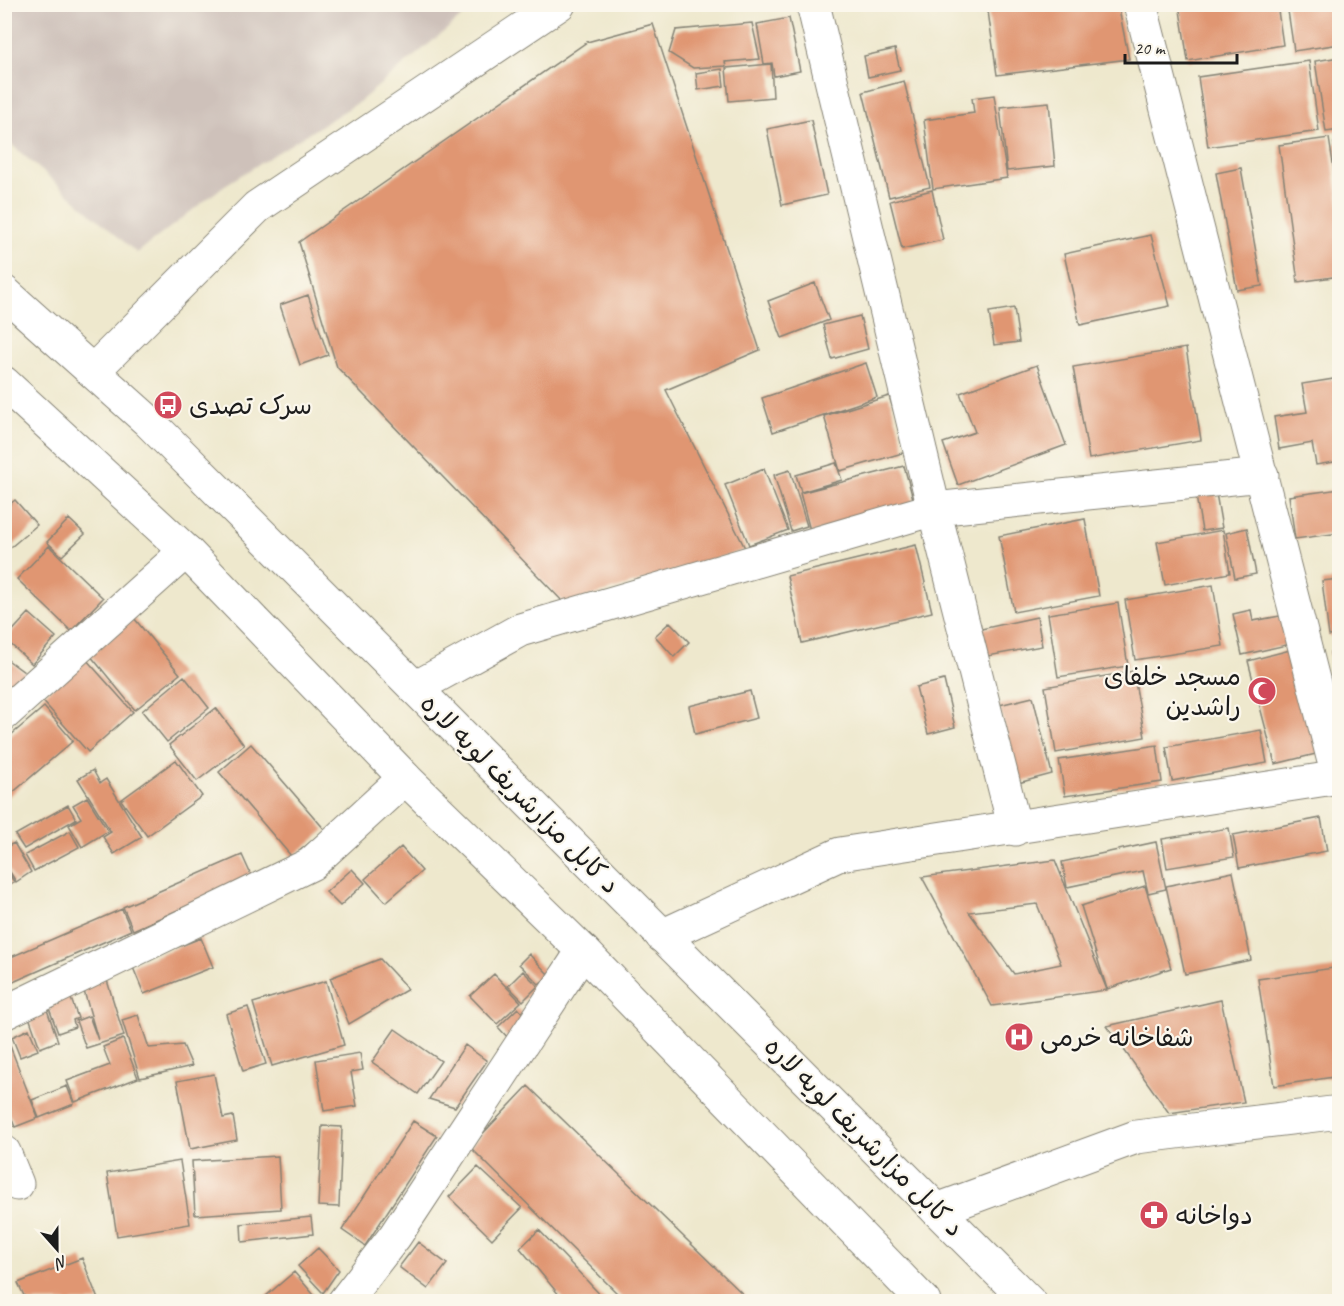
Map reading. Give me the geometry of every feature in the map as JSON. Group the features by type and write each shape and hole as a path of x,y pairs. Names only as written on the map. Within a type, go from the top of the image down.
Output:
{"main road":[{"path":"93,371 257,207 559,4"},
{"path":"813,4 934,508 1015,829"},
{"path":"662,936 840,854 1015,829 1339,777 1140,4"},
{"name":"د کابل مزارشریف لویه لاره","path":"4,292 148,421 1029,1302"},
{"path":"4,383 186,551 405,778 583,951 924,1302"},
{"path":"414,688 520,630 934,508 1262,475"},
{"path":"4,714 186,551"},
{"path":"4,1013 311,864 405,778"},
{"path":"344,1302 394,1236 583,951"},
{"path":"937,1210 1136,1137 1340,1112"},
{"path":"4,1152 17,1184"}],"shaded area":[{"path":"5,4 476,5 359,102 225,185 137,253 5,139"}],"building":[{"path":"987,4 1118,4 1129,59 997,75"},
{"path":"1179,4 1277,4 1283,45 1188,61"},
{"path":"1287,4 1340,4 1340,44 1294,51"},
{"path":"789,18 800,71 774,76 772,63 764,64 757,24"},
{"path":"752,23 760,59 725,62 726,66 693,68 669,53 676,30"},
{"path":"653,24 760,350 666,390 746,550 565,604 337,367 299,242 587,42"},
{"path":"895,49 900,70 868,77 864,56"},
{"path":"1340,57 1340,130 1326,132 1315,61"},
{"path":"1309,61 1319,131 1208,147 1198,77"},
{"path":"771,64 773,97 729,101 726,68"},
{"path":"722,69 724,86 698,90 696,73"},
{"path":"904,81 930,187 889,197 863,92"},
{"path":"994,95 1007,178 933,189 924,120 974,113 972,98"},
{"path":"1049,102 1055,166 1007,171 1000,107"},
{"path":"811,120 827,195 782,205 767,129"},
{"path":"1329,138 1340,207 1340,276 1298,282 1279,145"},
{"path":"1334,143 1340,143 1340,171 1337,172"},
{"path":"1241,168 1262,286 1237,290 1216,173"},
{"path":"932,190 943,240 902,249 890,201"},
{"path":"1151,235 1170,306 1080,325 1064,254"},
{"path":"815,283 829,320 782,338 768,301"},
{"path":"308,295 328,355 300,365 280,305"},
{"path":"1014,308 1019,342 994,345 989,312"},
{"path":"860,316 868,349 832,359 823,325"},
{"path":"1186,348 1201,440 1089,459 1073,367"},
{"path":"866,363 877,397 773,432 762,398"},
{"path":"1037,365 1066,445 958,485 943,443 975,432 960,393"},
{"path":"1340,378 1340,461 1316,465 1312,443 1279,449 1274,417 1307,412 1302,384"},
{"path":"889,396 906,452 840,471 824,416"},
{"path":"836,463 842,480 801,492 796,475"},
{"path":"904,466 915,506 811,534 800,493"},
{"path":"764,469 788,530 749,545 725,485"},
{"path":"790,470 807,526 791,531 774,475"},
{"path":"1340,489 1340,533 1295,539 1289,496"},
{"path":"1216,493 1222,528 1202,531 1196,496"},
{"path":"15,500 37,525 4,553 4,509"},
{"path":"69,519 85,534 62,556 47,542"},
{"path":"1085,519 1099,596 1014,612 999,536"},
{"path":"1247,528 1256,574 1235,578 1226,533"},
{"path":"1223,530 1230,573 1165,585 1157,542"},
{"path":"916,545 932,612 802,643 787,576"},
{"path":"49,546 103,598 71,631 17,579"},
{"path":"1340,579 1340,635 1329,636 1322,581"},
{"path":"1213,585 1223,646 1135,660 1125,600"},
{"path":"1118,603 1128,666 1058,677 1048,614"},
{"path":"1251,610 1253,621 1285,615 1291,644 1242,655 1233,614"},
{"path":"29,613 56,637 32,664 5,639"},
{"path":"1037,617 1042,646 977,658 972,631"},
{"path":"134,618 180,674 135,710 90,655"},
{"path":"670,622 689,642 674,657 655,636"},
{"path":"1298,648 1324,752 1275,764 1248,661"},
{"path":"1340,650 1340,696 1338,696 1330,652"},
{"path":"5,658 28,675 5,705"},
{"path":"85,658 133,712 88,752 40,698"},
{"path":"1133,671 1145,737 1056,753 1045,687"},
{"path":"184,676 209,708 167,742 142,711"},
{"path":"944,680 955,727 928,734 916,687"},
{"path":"750,691 757,718 695,734 689,706"},
{"path":"1033,697 1052,774 1018,783 999,705"},
{"path":"44,707 73,741 4,800 4,741"},
{"path":"216,708 244,745 197,781 169,745"},
{"path":"1261,730 1267,763 1172,781 1166,747"},
{"path":"251,744 325,830 292,857 219,772"},
{"path":"1157,745 1162,782 1065,796 1059,760"},
{"path":"176,760 202,796 147,836 121,800"},
{"path":"93,770 100,783 106,779 142,837 114,854 103,837 111,832 78,779"},
{"path":"87,797 108,831 82,847 69,825 81,818 73,805"},
{"path":"68,805 76,819 24,849 15,835"},
{"path":"1321,818 1327,851 1239,868 1233,835"},
{"path":"1229,828 1234,857 1167,868 1162,839"},
{"path":"70,831 79,847 34,871 25,855"},
{"path":"1156,842 1166,889 1148,893 1143,871 1067,887 1062,862"},
{"path":"14,843 31,872 16,882 4,862 4,848"},
{"path":"401,847 422,871 386,902 365,879"},
{"path":"242,855 252,877 133,930 123,907"},
{"path":"1055,860 1107,990 992,1006 922,877","holes":["1037,904 1061,964 1014,974 969,912"]},
{"path":"4,865 14,882 4,887"},
{"path":"352,869 365,883 340,906 326,892"},
{"path":"1233,872 1251,960 1185,974 1166,886"},
{"path":"1145,886 1171,968 1107,989 1081,906"},
{"path":"122,909 131,930 4,986 4,960"},
{"path":"201,938 213,967 144,994 132,965"},
{"path":"529,954 549,975 539,984 519,964"},
{"path":"380,959 408,989 349,1024 330,978"},
{"path":"1340,967 1340,1076 1274,1086 1258,979"},
{"path":"523,971 538,986 523,1001 508,986"},
{"path":"494,974 521,1002 497,1024 470,996"},
{"path":"106,977 124,1036 86,1048 76,1021 89,1016 98,1040 82,984"},
{"path":"326,981 344,1045 272,1066 253,1003"},
{"path":"69,993 78,1018 73,1020 75,1027 58,1033 46,1000"},
{"path":"1221,1000 1244,1102 1169,1113 1107,1026"},
{"path":"46,1007 58,1041 40,1048 28,1014"},
{"path":"248,1007 266,1064 243,1071 226,1014"},
{"path":"518,1008 529,1020 509,1039 498,1027"},
{"path":"138,1015 149,1048 183,1045 192,1066 140,1078 122,1020"},
{"path":"29,1029 38,1050 20,1057 12,1037"},
{"path":"395,1029 441,1061 418,1094 372,1062"},
{"path":"5,1033 38,1118 15,1127 4,1101"},
{"path":"123,1039 138,1078 75,1102 67,1081 110,1065 103,1047"},
{"path":"465,1045 487,1061 455,1107 429,1099"},
{"path":"360,1053 363,1070 351,1072 357,1106 324,1111 316,1060"},
{"path":"214,1074 223,1118 233,1116 237,1140 190,1149 177,1081"},
{"path":"67,1086 74,1104 39,1118 32,1100"},
{"path":"528,1086 751,1302 626,1302 470,1147"},
{"path":"413,1121 437,1136 365,1246 342,1230"},
{"path":"322,1126 342,1127 339,1207 318,1206"},
{"path":"278,1156 281,1209 195,1215 192,1161"},
{"path":"180,1161 190,1224 117,1236 107,1173"},
{"path":"478,1167 522,1208 492,1239 449,1197"},
{"path":"311,1217 313,1234 242,1242 241,1224"},
{"path":"539,1230 607,1302 565,1302 520,1248"},
{"path":"418,1242 447,1264 428,1289 399,1267"},
{"path":"318,1248 339,1270 323,1293 298,1266"},
{"path":"82,1258 99,1302 27,1302 18,1283"},
{"path":"294,1272 320,1302 259,1302"}],"place":[{"name":"سرک تصدی","path":"168,405"},
{"name":"مسجد خلفای راشدین","path":"1262,691"},
{"name":"شفاخانه خرمی","path":"1019,1037"},
{"name":"دواخانه","path":"1154,1215"}]}
